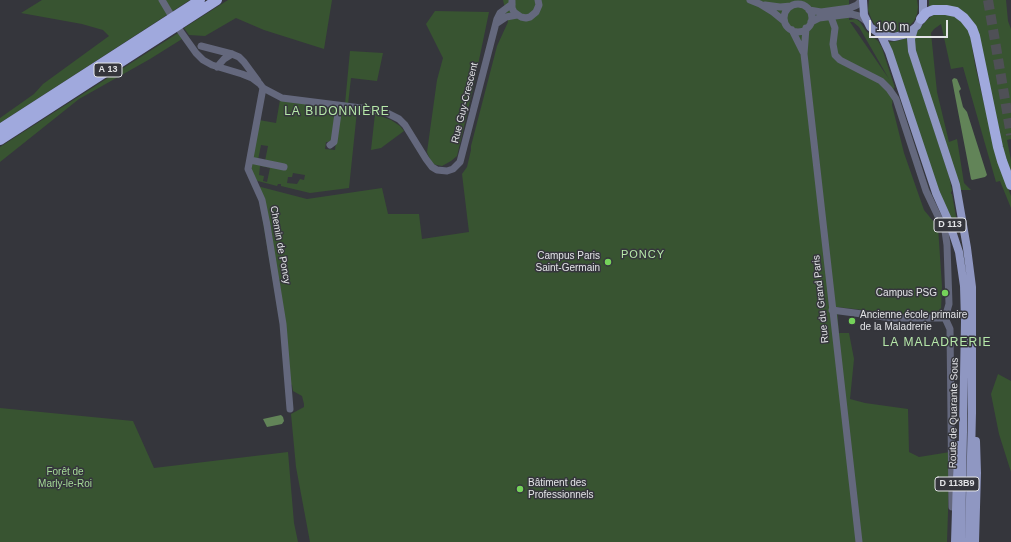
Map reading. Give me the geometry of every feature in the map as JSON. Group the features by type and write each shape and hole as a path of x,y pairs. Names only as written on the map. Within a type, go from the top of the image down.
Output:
{"highway":[{"name":"A 13","path":"0,129 200,0"},
{"name":"A 13","path":"0,140 217,0"},
{"path":"921,19 926,13 933,10 946,10 960,15 972,28 1000,154 1011,185"}],"main road":[{"path":"863,0 863,10 866,21"},
{"name":"Route de Quarante Sous","path":"923,0 921,19 914,29 910,39 912,51 956,185 972,287 972,412 969,542"},
{"name":"Route de Quarante Sous","path":"866,21 873,30 881,35 886,45 936,193 949,222 959,252 964,286 966,322 961,542"},
{"path":"881,35 898,37 914,29"},
{"path":"972,412 975,433 977,473 976,542"},
{"name":"D 113B9","path":"954,542 958,449 964,427"}],"street":[{"path":"162,0 181,32 199,56 208,62 217,67 252,78 261,86 282,98 339,106 334,142 330,145"},
{"path":"750,0 778,14 787,27 792,30 799,31 817,19 831,16 855,15 866,21"},
{"path":"809,10 821,12 850,8 863,0"},
{"name":"Rue Guy-Crescent","path":"512,2 512,8 517,15"},
{"name":"Rue Guy-Crescent","path":"339,106 378,111 399,119 408,129 426,159 437,170 451,170 460,162 497,19 500,13 512,2"},
{"path":"497,23 506,17 517,15 522,17 530,17 536,12 540,2"},
{"path":"760,4 780,7 799,4 805,6 809,10 811,17 808,25"},
{"path":"784,21 786,11 791,6"},
{"path":"831,16 834,28 833,44 835,55 840,60 881,81 896,99 926,191 945,231 947,245 949,304 945,318 950,329 954,542"},
{"name":"Rue du Grand Paris","path":"808,25 804,54 859,542"},
{"name":"Rue du Grand Paris","path":"792,30 799,41 804,54"},
{"path":"201,46 232,54 244,62 261,86"},
{"path":"217,67 224,59 232,54"},
{"name":"Chemin de Poncy","path":"261,86 248,169 262,200 267,225 283,324 290,409"},
{"path":"250,160 284,167"},
{"path":"832,310 892,318 945,318"}],"green space":[{"path":"42,0 190,0 0,123 0,118 34,94 43,84 109,36 103,30 82,24 21,13"},
{"path":"228,0 332,0 324,49 264,30 236,18 205,36 189,35 184,28"},
{"name":"Campus Paris Saint-Germain","path":"503,0 849,0 849,20 856,19 860,22 866,31 878,41 882,48 895,88 894,87 892,105 904,153 924,210 938,227 942,286 941,311 908,315 837,307 839,333 849,333 854,359 850,399 865,403 908,409 909,452 919,457 950,452 947,542 310,542 296,467 291,414 304,407 304,404 302,396 293,391 292,385 290,384 257,186 307,199 382,188 388,214 419,214 422,239 469,232 462,174 467,167 497,46 508,22","holes":["850,22 853,22 859,27 889,79"]},
{"path":"869,0 917,0 917,14 914,21 903,30 888,32 875,25 868,10"},
{"path":"929,0 1006,0 1008,21 1011,29 1011,139 1007,140 1011,160 1011,179 977,35 963,12 929,7"},
{"path":"435,11 489,12 457,156 442,166 432,164 427,152 437,80 443,58 426,24"},
{"path":"949,14 960,19 966,25 970,34 975,65 998,163 1011,196 1011,208 1000,181 996,182 963,67 951,69 941,24 931,33 937,92 949,142 957,139 964,183 971,190 958,190 914,48 915,34 926,21 933,15"},
{"path":"178,33 182,39 79,99 0,162 0,147"},
{"path":"907,38 908,50 949,176 957,222 956,224 954,224 940,195 888,42"},
{"path":"350,51 383,53 377,81 351,78 348,104 345,104"},
{"path":"280,100 336,108 333,139 326,142 325,149 335,150 339,114 342,109 357,111 349,188 310,193 281,186 281,184 278,184 277,186 254,180 250,168 251,162 265,161 268,146 261,145 258,160 252,159 259,120 276,123","holes":["260,166 270,168 267,182 263,181 264,176 259,175","293,173 305,175 304,180 300,179 297,184 287,183 288,177 292,177"]},
{"path":"375,114 391,120 400,126 404,131 381,148 371,150"},
{"path":"998,374 1011,381 1011,472 999,434 991,394"},
{"name":"Forêt de Marly-le-Roi","path":"0,408 133,421 154,468 288,452 294,523 298,542 0,542"}],"shaded area":[{"path":"954,78 957,79 961,89 959,91 963,107 967,112 987,175 985,177 971,179 952,80"},
{"path":"281,415 284,421 282,424 267,427 263,419"}],"tunnel":[{"path":"988,0 1011,135"}],"place":[{"name":"Campus Paris Saint-Germain","path":"608,262"},
{"name":"Campus PSG","path":"945,293"},
{"name":"Ancienne école primaire de la Maladrerie","path":"852,321"},
{"name":"Bâtiment des Professionnels","path":"520,489"}],"district":[{"name":"LA BIDONNIÈRE","path":"337,112"},
{"name":"PONCY","path":"643,255"},
{"name":"LA MALADRERIE","path":"937,343"}]}
